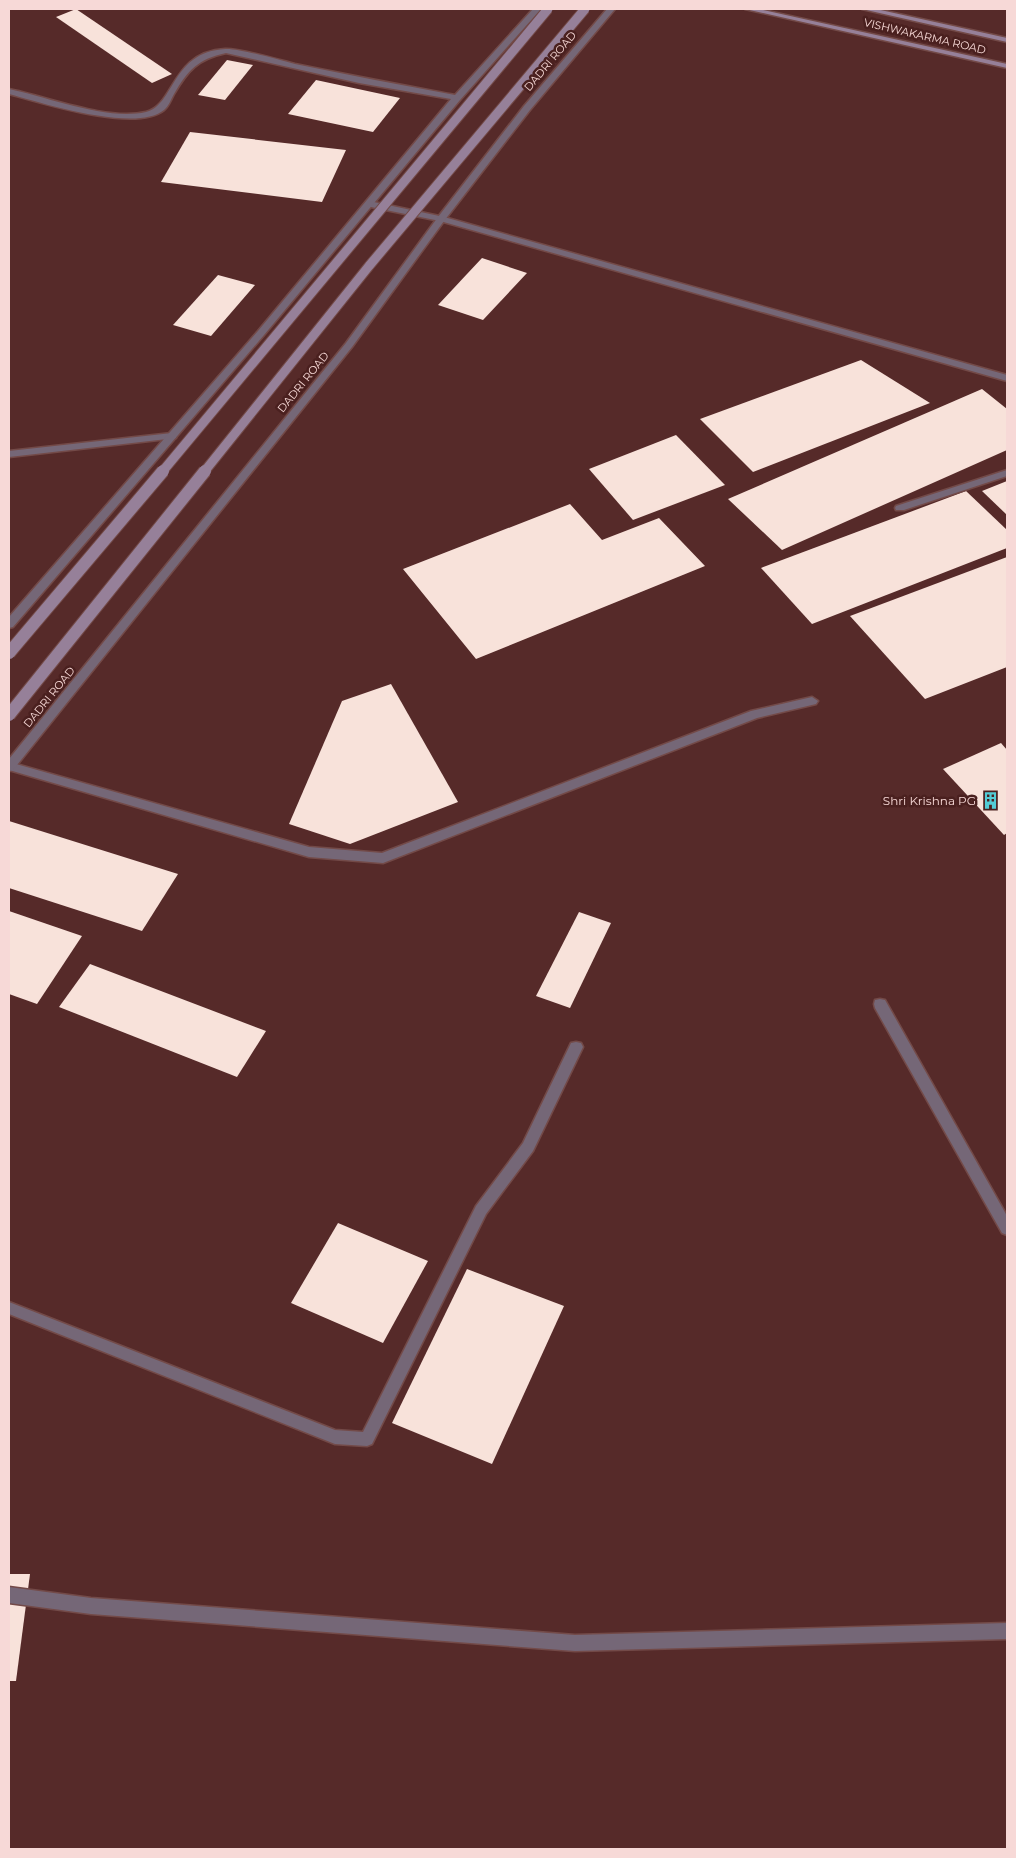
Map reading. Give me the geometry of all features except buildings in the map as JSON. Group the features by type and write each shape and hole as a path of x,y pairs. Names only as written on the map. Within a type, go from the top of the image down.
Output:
{"main road":[{"path":"9,653 548,9"},
{"path":"9,715 369,266 585,9"},
{"name":"VISHWAKARMA ROAD","path":"749,9 1007,66"},
{"name":"VISHWAKARMA ROAD","path":"866,9 1007,40"},
{"path":"914,9 926,22"}],"street":[{"path":"9,624 172,436 457,98 537,9"},
{"name":"DADRI ROAD","path":"9,766 349,346 441,219 527,108 611,9"},
{"path":"9,91 107,116 140,116 160,109 190,64 205,54 226,51 358,80 457,98"},
{"path":"369,204 441,219 1007,378"},
{"path":"9,454 172,436"},
{"path":"900,508 1007,473"},
{"path":"9,766 309,852 383,858 755,714 812,701"},
{"path":"880,1004 1007,1229"},
{"path":"9,1308 335,1436 367,1439 481,1210 528,1147 576,1047"},
{"path":"9,1595 91,1606 575,1644 1007,1631"}],"place":[{"name":"Shri Krishna PG","path":"990,801"}]}
